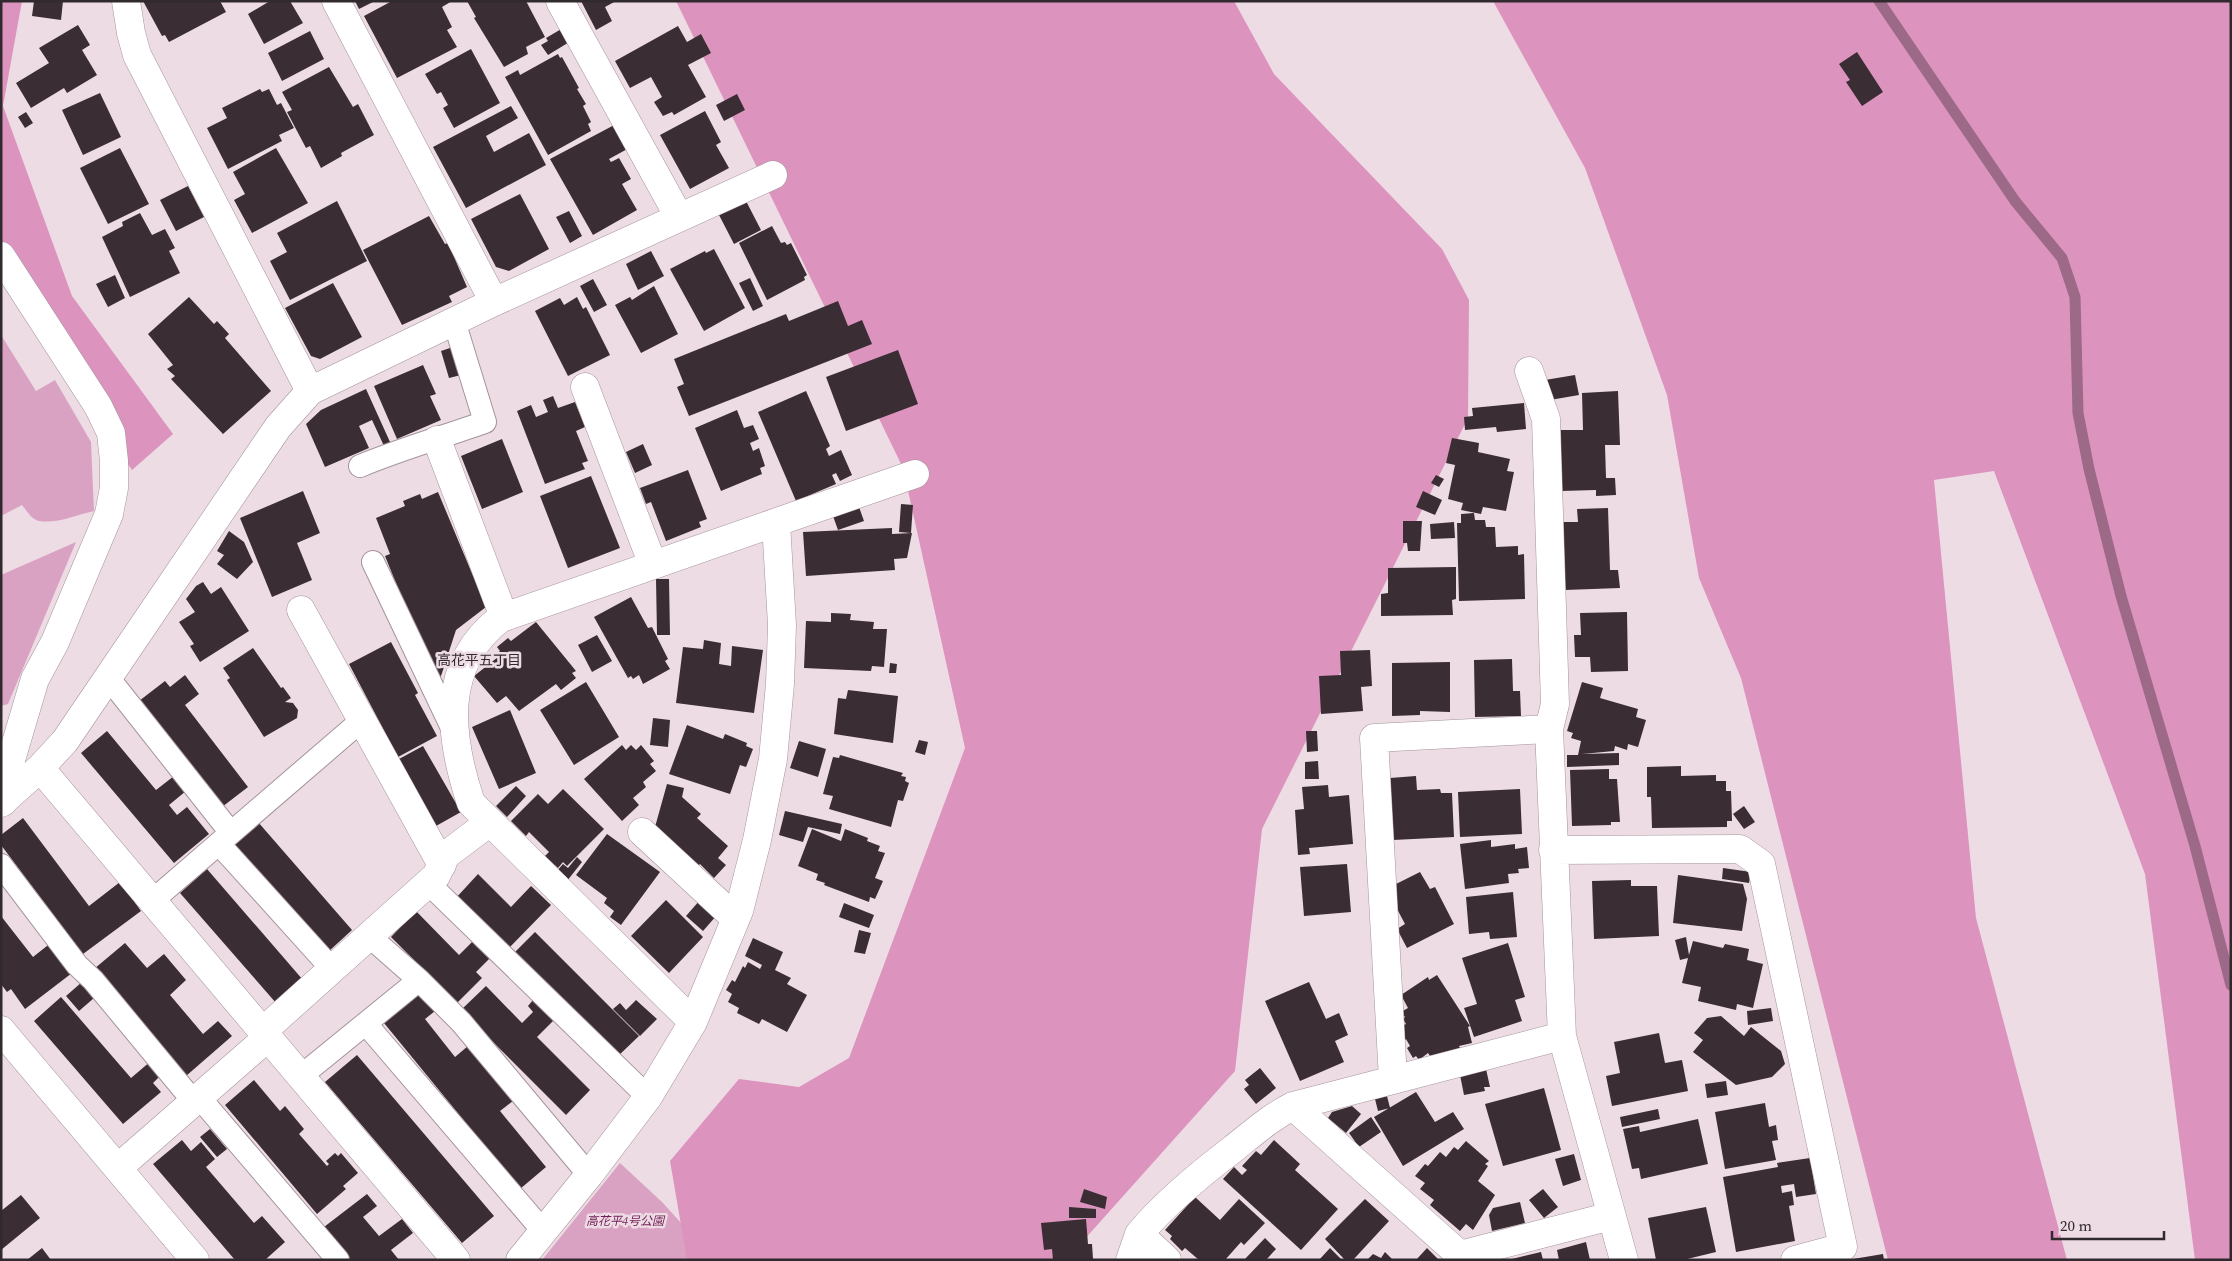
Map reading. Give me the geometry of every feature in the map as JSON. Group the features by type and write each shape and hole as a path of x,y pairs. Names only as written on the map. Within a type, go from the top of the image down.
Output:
{"street":[{"path":"126,1 130,33 137,55 310,391"},
{"path":"336,1 494,302"},
{"path":"560,1 679,216"},
{"path":"2,802 40,768 65,740 278,426 310,391 494,302 679,216 773,175"},
{"path":"1,256 98,406 111,433 114,461 114,488 109,514 55,642 35,679 12,754 2,802"},
{"path":"1530,371 1546,418 1554,704 1549,729 1562,1036 1624,1260"},
{"path":"585,387 653,564"},
{"path":"437,440 504,616"},
{"path":"693,1022 471,803 462,775 454,731 455,703 462,669 472,646 484,631 504,616 915,474"},
{"path":"520,1260 590,1176 648,1097 693,1022 736,918 757,840 774,759 780,684 782,625 776,523"},
{"path":"301,610 362,720 435,874"},
{"path":"1393,1079 1374,738 1549,729"},
{"path":"40,768 456,1260"},
{"path":"119,1167 197,1099 332,969 435,874 446,855 490,822"},
{"path":"642,832 736,918"},
{"path":"1553,850 1740,849 1761,864 1843,1247 1795,1260"},
{"path":"1,1030 119,1167 195,1260"},
{"path":"1130,1260 1140,1234 1152,1219 1205,1171 1276,1115 1293,1106 1562,1036"},
{"path":"1293,1106 1460,1255 1611,1216"},
{"path":"1140,1234 1167,1260"}],"lane":[{"path":"360,466 401,448 437,440 485,422 454,321"},
{"path":"373,562 454,731"},
{"path":"107,676 225,838 332,969"},
{"path":"152,901 362,720"},
{"path":"1,864 76,965 94,980 338,1260"},
{"path":"435,874 648,1097"},
{"path":"369,936 420,980 461,1022 590,1176"},
{"path":"301,1076 420,980"},
{"path":"366,1024 544,1232"}],"green space":[{"path":"1,335 36,391 55,380 91,442 94,511 46,522 34,518 22,505 1,516"},
{"path":"76,542 8,704 1,706 1,575"},
{"name":"高花平4号公園","path":"620,1163 662,1202 715,1260 542,1260"}],"shaded area":[{"path":"1,1 22,1 3,106 72,296 173,434 132,470 1,277"},
{"path":"676,1 1234,1 1274,74 1442,249 1469,300 1468,418 1262,829 1235,1071 1066,1260 687,1260 670,1161 739,1079 799,1087 849,1058 965,748 903,468"},
{"path":"1493,1 2231,1 2231,1260 2195,1260 2145,874 1994,471 1934,480 1976,918 2067,1260 1888,1260 1741,678 1699,578 1667,395 1585,168"}],"building":[{"path":"34,1 63,1 61,20 32,16"},
{"path":"143,1 220,1 226,12 169,42 165,35 162,36"},
{"path":"270,1 290,1 303,23 264,44 248,14"},
{"path":"355,1 375,1 359,9"},
{"path":"392,1 452,1 442,7 452,27 447,30 457,47 397,78 364,16"},
{"path":"467,1 526,1 545,37 526,47 528,54 504,67 474,18 476,17"},
{"path":"581,1 616,1 605,7 612,21 596,30"},
{"path":"78,25 90,45 82,50 97,75 67,93 64,88 31,108 16,83 49,63 39,48"},
{"path":"678,26 687,42 701,34 711,53 688,65 706,97 674,115 672,112 663,116 654,102 662,97 651,77 630,88 615,61"},
{"path":"563,28 571,41 548,55 541,45 548,41 546,38"},
{"path":"310,31 324,59 282,81 268,53"},
{"path":"471,49 500,103 454,128 443,108 448,105 441,92 437,94 425,74"},
{"path":"1857,52 1883,92 1862,106 1846,82 1850,80 1839,64"},
{"path":"558,54 560,58 562,57 586,104 583,106 591,122 588,124 591,131 548,155 505,77 518,70 520,75"},
{"path":"329,67 353,107 358,104 374,135 341,153 342,156 321,168 310,146 306,148 287,112 292,110 282,92"},
{"path":"260,89 262,92 269,89 277,105 281,103 294,128 279,135 282,141 228,169 207,128 227,118 222,108"},
{"path":"100,93 121,137 83,155 62,110"},
{"path":"737,94 745,110 724,121 716,105"},
{"path":"511,106 518,118 486,136 494,152 529,133 546,165 466,208 433,147"},
{"path":"705,111 721,142 716,145 729,168 690,189 660,135"},
{"path":"26,112 33,123 25,128 18,117"},
{"path":"618,123 631,147 609,159 611,162 619,158 631,179 622,184 637,210 593,235 550,159"},
{"path":"120,148 149,204 108,224 80,168"},
{"path":"276,148 308,203 252,233 234,200 245,194 233,172"},
{"path":"188,186 204,217 176,231 160,200"},
{"path":"520,194 549,249 509,271 496,267 471,219"},
{"path":"337,201 367,261 290,300 270,261 287,252 277,233"},
{"path":"746,201 761,230 734,244 719,215"},
{"path":"569,211 582,236 570,243 556,217"},
{"path":"140,213 152,235 165,229 175,248 169,251 180,273 130,297 102,237 123,226 122,222"},
{"path":"429,216 445,244 448,243 467,287 449,296 452,302 402,325 363,250"},
{"path":"772,226 781,243 785,242 787,245 791,243 807,275 804,277 805,280 767,300 739,243"},
{"path":"714,249 745,308 704,331 670,269 705,251 706,253"},
{"path":"651,251 664,276 638,290 626,264"},
{"path":"115,275 125,298 108,307 96,284"},
{"path":"750,278 763,306 753,311 739,283"},
{"path":"593,279 607,305 594,312 580,286"},
{"path":"333,283 362,337 320,359 311,356 285,308"},
{"path":"654,286 678,334 641,353 615,305 630,297 632,300"},
{"path":"189,297 214,324 217,321 229,334 225,338 271,391 223,434 171,379 175,376 167,369 173,365 148,334"},
{"path":"577,297 583,309 586,307 610,355 568,376 535,311 560,298 564,305"},
{"path":"838,301 848,326 862,320 872,344 689,416 677,387 684,384 674,359 786,314 789,321"},
{"path":"453,347 461,375 449,378 441,351"},
{"path":"898,350 918,404 846,431 826,377"},
{"path":"423,365 436,394 430,396 441,420 397,439 374,386"},
{"path":"1575,375 1579,395 1550,400 1545,380"},
{"path":"366,389 390,442 384,446 372,420 359,426 369,448 325,467 306,424 321,410"},
{"path":"806,391 830,446 826,449 829,456 841,450 852,475 840,481 836,473 832,475 836,484 796,501 758,412"},
{"path":"1618,391 1620,445 1605,445 1606,478 1615,478 1616,495 1596,496 1596,490 1561,491 1559,430 1583,430 1582,393"},
{"path":"553,396 558,408 575,402 585,427 576,431 588,461 582,463 585,469 545,484 517,411 531,405 536,417 548,412 543,400"},
{"path":"1524,403 1526,429 1497,432 1496,427 1465,430 1464,417 1473,416 1472,408"},
{"path":"737,410 744,428 753,425 759,439 750,443 753,451 759,448 765,466 760,468 762,474 721,491 695,428"},
{"path":"1452,438 1479,443 1478,452 1510,459 1507,471 1514,472 1506,511 1483,507 1481,514 1461,510 1463,503 1448,499 1455,465 1446,463"},
{"path":"502,439 523,492 482,509 461,456"},
{"path":"643,444 652,465 635,473 626,452"},
{"path":"688,470 707,519 699,522 701,527 666,541 651,502 646,504 640,488"},
{"path":"1436,475 1444,479 1439,487 1431,483"},
{"path":"591,476 620,548 568,568 540,496"},
{"path":"303,491 320,533 297,543 312,580 272,597 240,518"},
{"path":"1423,491 1442,500 1435,515 1416,507"},
{"path":"438,492 486,607 456,630 440,679 421,645 385,556 390,554 376,518 405,506 403,501 420,494 422,499"},
{"path":"901,504 913,505 911,533 899,532"},
{"path":"859,507 864,521 838,530 833,516"},
{"path":"1608,508 1610,570 1618,570 1620,588 1565,590 1561,522 1578,522 1577,509"},
{"path":"1474,513 1475,520 1485,520 1486,527 1495,527 1496,547 1518,546 1518,555 1524,554 1525,599 1459,601 1457,523 1461,523 1461,514"},
{"path":"1403,521 1422,521 1420,551 1408,551 1407,543 1403,543"},
{"path":"1454,522 1455,538 1431,539 1430,524"},
{"path":"892,528 892,534 912,533 907,558 894,559 895,570 806,576 803,532"},
{"path":"229,531 244,542 253,562 237,579 217,564 224,555 217,551"},
{"path":"1456,567 1456,599 1452,600 1453,615 1381,616 1381,594 1388,593 1388,568"},
{"path":"656,579 669,579 670,635 657,635"},
{"path":"203,582 211,594 221,587 249,631 200,662 190,646 194,644 179,622 195,612 186,599 196,586"},
{"path":"631,597 648,628 652,627 668,659 665,661 670,669 643,684 639,675 633,679 631,676 628,678 594,617"},
{"path":"1627,612 1628,671 1591,672 1590,657 1575,657 1574,635 1581,635 1580,613"},
{"path":"831,613 851,614 850,620 874,622 873,629 887,629 884,667 872,666 871,671 804,668 806,621 831,622"},
{"path":"536,622 576,671 572,673 576,678 561,690 556,684 519,711 506,696 497,703 474,676 498,657 496,654 500,651 497,647 508,638 511,641"},
{"path":"597,635 612,661 592,672 578,645"},
{"path":"704,640 721,643 719,664 731,666 732,646 763,650 754,713 676,703 683,647 703,649"},
{"path":"391,642 418,693 415,695 437,736 398,757 349,664"},
{"path":"253,648 281,688 283,687 291,698 285,702 293,703 298,710 297,718 264,737 227,680 230,678 223,668"},
{"path":"1370,650 1372,686 1361,687 1363,711 1321,714 1319,676 1341,675 1340,651"},
{"path":"1512,659 1513,691 1520,691 1521,716 1475,717 1474,660"},
{"path":"1450,662 1450,712 1420,711 1420,715 1392,716 1392,663"},
{"path":"890,663 897,664 896,673 889,673"},
{"path":"185,675 199,694 185,705 248,787 222,807 139,701 165,681 170,687"},
{"path":"586,682 619,737 574,765 540,710"},
{"path":"1582,682 1603,688 1600,698 1638,709 1636,717 1646,720 1638,747 1628,744 1627,750 1615,746 1614,751 1582,754 1619,753 1619,765 1567,767 1567,755 1578,755 1581,741 1571,738 1573,733 1567,731"},
{"path":"848,690 898,696 893,743 834,734 838,698 846,699"},
{"path":"510,710 536,773 499,789 472,727"},
{"path":"653,718 670,720 668,747 650,745"},
{"path":"687,725 723,739 725,734 747,743 746,746 753,749 746,767 740,765 730,794 669,774"},
{"path":"107,731 156,790 174,776 186,791 169,805 177,815 187,807 209,834 174,863 81,753"},
{"path":"1306,731 1317,731 1318,751 1307,752"},
{"path":"919,740 928,742 925,755 915,752"},
{"path":"799,741 826,749 818,777 790,768"},
{"path":"622,745 626,750 631,745 636,750 641,745 654,761 650,764 656,771 643,782 646,787 633,798 639,805 622,821 584,779"},
{"path":"423,746 461,812 436,826 399,759"},
{"path":"840,755 903,773 901,776 906,777 905,781 909,783 903,801 898,800 891,827 829,809 833,796 823,794 833,757 839,758"},
{"path":"1318,761 1319,779 1305,779 1305,762"},
{"path":"1681,766 1681,776 1716,775 1716,781 1726,781 1726,791 1731,791 1732,821 1727,821 1727,827 1652,828 1651,797 1647,797 1647,767"},
{"path":"1609,769 1609,779 1617,779 1620,822 1611,822 1611,825 1572,826 1570,770"},
{"path":"1416,776 1417,790 1440,789 1441,793 1452,793 1454,837 1393,840 1390,778"},
{"path":"667,784 684,788 682,797 701,814 697,818 728,846 718,858 726,865 714,878 700,864 697,867 655,827"},
{"path":"1328,785 1329,797 1349,795 1353,844 1309,848 1310,854 1298,855 1295,810 1304,809 1302,787"},
{"path":"516,786 526,796 507,817 496,806"},
{"path":"563,789 604,829 567,866 563,862 558,868 545,856 549,852 529,832 526,836 511,821 538,794 548,804"},
{"path":"1520,789 1522,834 1460,837 1458,792"},
{"path":"1744,806 1755,822 1744,829 1733,814"},
{"path":"785,811 842,824 840,834 808,827 803,842 779,835"},
{"path":"23,818 89,906 120,882 141,911 83,954 1,845 1,835"},
{"path":"258,822 352,930 328,952 233,844"},
{"path":"812,829 841,841 845,829 868,838 867,841 880,846 878,851 885,853 875,878 883,881 875,899 870,897 869,902 824,885 825,883 816,880 818,874 798,866"},
{"path":"607,834 660,872 621,925 610,917 614,911 604,903 607,898 576,875"},
{"path":"1491,840 1491,847 1515,844 1515,849 1527,847 1529,868 1518,869 1519,873 1508,874 1509,883 1465,889 1460,844"},
{"path":"577,857 582,862 567,881 556,872 563,864 568,868"},
{"path":"1347,864 1351,912 1304,916 1300,867"},
{"path":"1723,868 1751,872 1749,883 1722,879"},
{"path":"207,869 303,980 276,1003 180,893"},
{"path":"1420,872 1430,889 1435,887 1454,924 1407,948 1397,929 1405,924 1396,907 1396,884"},
{"path":"478,874 511,907 531,886 551,905 507,950 455,899"},
{"path":"1678,875 1743,884 1747,899 1742,931 1673,923"},
{"path":"1631,880 1631,886 1657,886 1659,936 1594,939 1592,881"},
{"path":"1513,892 1517,937 1490,939 1489,932 1469,934 1466,897"},
{"path":"666,900 703,937 669,973 631,936"},
{"path":"700,900 717,915 703,931 686,916"},
{"path":"844,903 874,915 869,928 839,917"},
{"path":"416,911 459,955 474,940 491,957 476,972 482,978 457,1003 391,937"},
{"path":"1,916 33,957 52,942 72,973 25,1009 11,989 7,992 1,984"},
{"path":"859,930 871,933 865,954 854,952"},
{"path":"535,932 639,1036 616,1058 513,954"},
{"path":"1686,937 1689,955 1693,941 1723,948 1725,944 1749,949 1747,960 1763,964 1753,1008 1737,1004 1736,1010 1698,1001 1701,987 1682,983 1688,958 1680,960 1675,940"},
{"path":"753,938 783,952 775,970 791,978 787,984 807,995 787,1032 762,1019 759,1024 737,1013 739,1008 728,1002 732,994 726,990 732,980 735,982 743,966 745,968 748,962 760,969 762,965 745,956"},
{"path":"125,943 147,968 164,954 186,980 170,995 203,1034 218,1021 232,1036 186,1076 94,969"},
{"path":"1508,943 1525,997 1515,1000 1522,1021 1474,1037 1464,1008 1477,1004 1462,958"},
{"path":"1437,975 1470,1026 1468,1027 1472,1043 1430,1056 1428,1053 1419,1060 1416,1056 1413,1058 1407,1048 1410,1046 1406,1039 1404,1041 1402,1026 1406,1024 1403,1019 1405,1017 1401,1012 1408,1008 1401,995 1428,977 1429,980"},
{"path":"82,982 94,998 79,1011 66,996"},
{"path":"1309,982 1326,1019 1339,1013 1348,1035 1335,1041 1344,1062 1300,1081 1265,1001"},
{"path":"486,986 522,1023 533,1012 528,1006 533,1000 554,1020 537,1037 590,1090 566,1115 461,1010"},
{"path":"419,993 435,1011 425,1019 455,1057 468,1046 513,1101 500,1111 546,1167 520,1189 384,1023"},
{"path":"61,997 131,1078 151,1061 162,1074 153,1083 161,1092 123,1124 34,1021"},
{"path":"636,1000 657,1019 640,1036 613,1009 620,1003 626,1010"},
{"path":"1771,1008 1773,1021 1748,1025 1747,1011"},
{"path":"1721,1016 1744,1036 1751,1027 1781,1051 1785,1064 1772,1077 1736,1085 1693,1052 1703,1040 1694,1033 1707,1018"},
{"path":"1659,1033 1665,1063 1682,1060 1688,1091 1612,1106 1606,1076 1620,1073 1614,1042"},
{"path":"357,1055 494,1216 462,1243 325,1082"},
{"path":"1260,1068 1276,1088 1256,1104 1244,1089 1249,1085 1245,1080"},
{"path":"1486,1069 1490,1087 1484,1087 1485,1091 1464,1095 1460,1075"},
{"path":"254,1080 280,1111 285,1106 304,1129 299,1134 327,1166 329,1164 326,1161 335,1153 338,1156 341,1153 358,1173 343,1186 346,1189 317,1214 225,1105"},
{"path":"1726,1081 1728,1095 1707,1098 1705,1084"},
{"path":"1544,1088 1561,1150 1503,1166 1485,1104"},
{"path":"1416,1092 1435,1122 1453,1112 1464,1129 1403,1166 1374,1117"},
{"path":"1387,1096 1390,1108 1378,1111 1375,1099"},
{"path":"1765,1103 1769,1127 1776,1125 1778,1140 1772,1141 1776,1160 1725,1169 1715,1112"},
{"path":"1352,1106 1361,1114 1346,1133 1328,1118 1332,1112"},
{"path":"1658,1109 1660,1119 1622,1127 1620,1117"},
{"path":"1371,1117 1381,1132 1359,1147 1349,1133"},
{"path":"1698,1119 1708,1164 1641,1179 1639,1168 1632,1169 1623,1129 1639,1126 1640,1132"},
{"path":"210,1129 227,1149 217,1157 200,1137"},
{"path":"182,1140 191,1151 201,1142 215,1159 206,1167 254,1223 262,1216 285,1242 265,1260 235,1260 153,1164"},
{"path":"1274,1140 1300,1164 1295,1170 1338,1209 1301,1250 1223,1179 1234,1167 1242,1175 1247,1170 1242,1166 1256,1151 1261,1155"},
{"path":"1466,1141 1489,1161 1485,1164 1488,1166 1478,1181 1495,1195 1473,1230 1466,1224 1460,1231 1430,1205 1434,1200 1420,1189 1425,1183 1415,1176 1425,1164 1428,1166 1440,1152 1446,1157 1454,1147 1458,1150"},
{"path":"1574,1154 1581,1180 1563,1186 1555,1159"},
{"path":"1810,1158 1816,1194 1796,1197 1794,1184 1781,1186 1782,1193 1792,1191 1794,1205 1789,1206 1795,1241 1736,1252 1723,1177 1778,1167 1777,1163"},
{"path":"1084,1189 1107,1197 1105,1209 1080,1202"},
{"path":"1543,1189 1558,1207 1544,1218 1529,1200"},
{"path":"367,1194 377,1206 363,1217 379,1236 402,1219 413,1233 391,1250 399,1260 351,1260 324,1227"},
{"path":"21,1195 40,1218 1,1250 1,1211"},
{"path":"1195,1197 1220,1220 1239,1199 1265,1223 1244,1245 1241,1242 1225,1260 1199,1260 1185,1248 1182,1251 1170,1239 1172,1236 1165,1230"},
{"path":"1365,1199 1389,1221 1353,1260 1345,1260 1325,1239"},
{"path":"1520,1202 1525,1223 1492,1231 1489,1215 1493,1208"},
{"path":"1069,1207 1096,1209 1096,1218 1069,1218"},
{"path":"1706,1207 1716,1252 1683,1260 1656,1260 1648,1218"},
{"path":"1086,1219 1088,1244 1092,1244 1093,1259 1053,1260 1052,1249 1044,1250 1041,1223"},
{"path":"1265,1238 1276,1249 1266,1260 1244,1260"},
{"path":"1586,1242 1590,1260 1559,1260 1557,1250"},
{"path":"42,1248 51,1260 27,1260"},
{"path":"1330,1248 1342,1260 1319,1260"},
{"path":"1427,1248 1439,1260 1416,1260"},
{"path":"1385,1252 1393,1260 1367,1260 1373,1254 1381,1258"},
{"path":"1541,1252 1543,1260 1512,1260 1512,1259"},
{"path":"1883,1254 1884,1260 1853,1260 1853,1259"}],"waterway":[{"path":"1879,1 2015,201 2062,258 2075,297 2078,413 2089,469 2121,596 2195,846 2231,985"}],"district":[{"name":"高花平五丁目","path":"479,660"}]}
